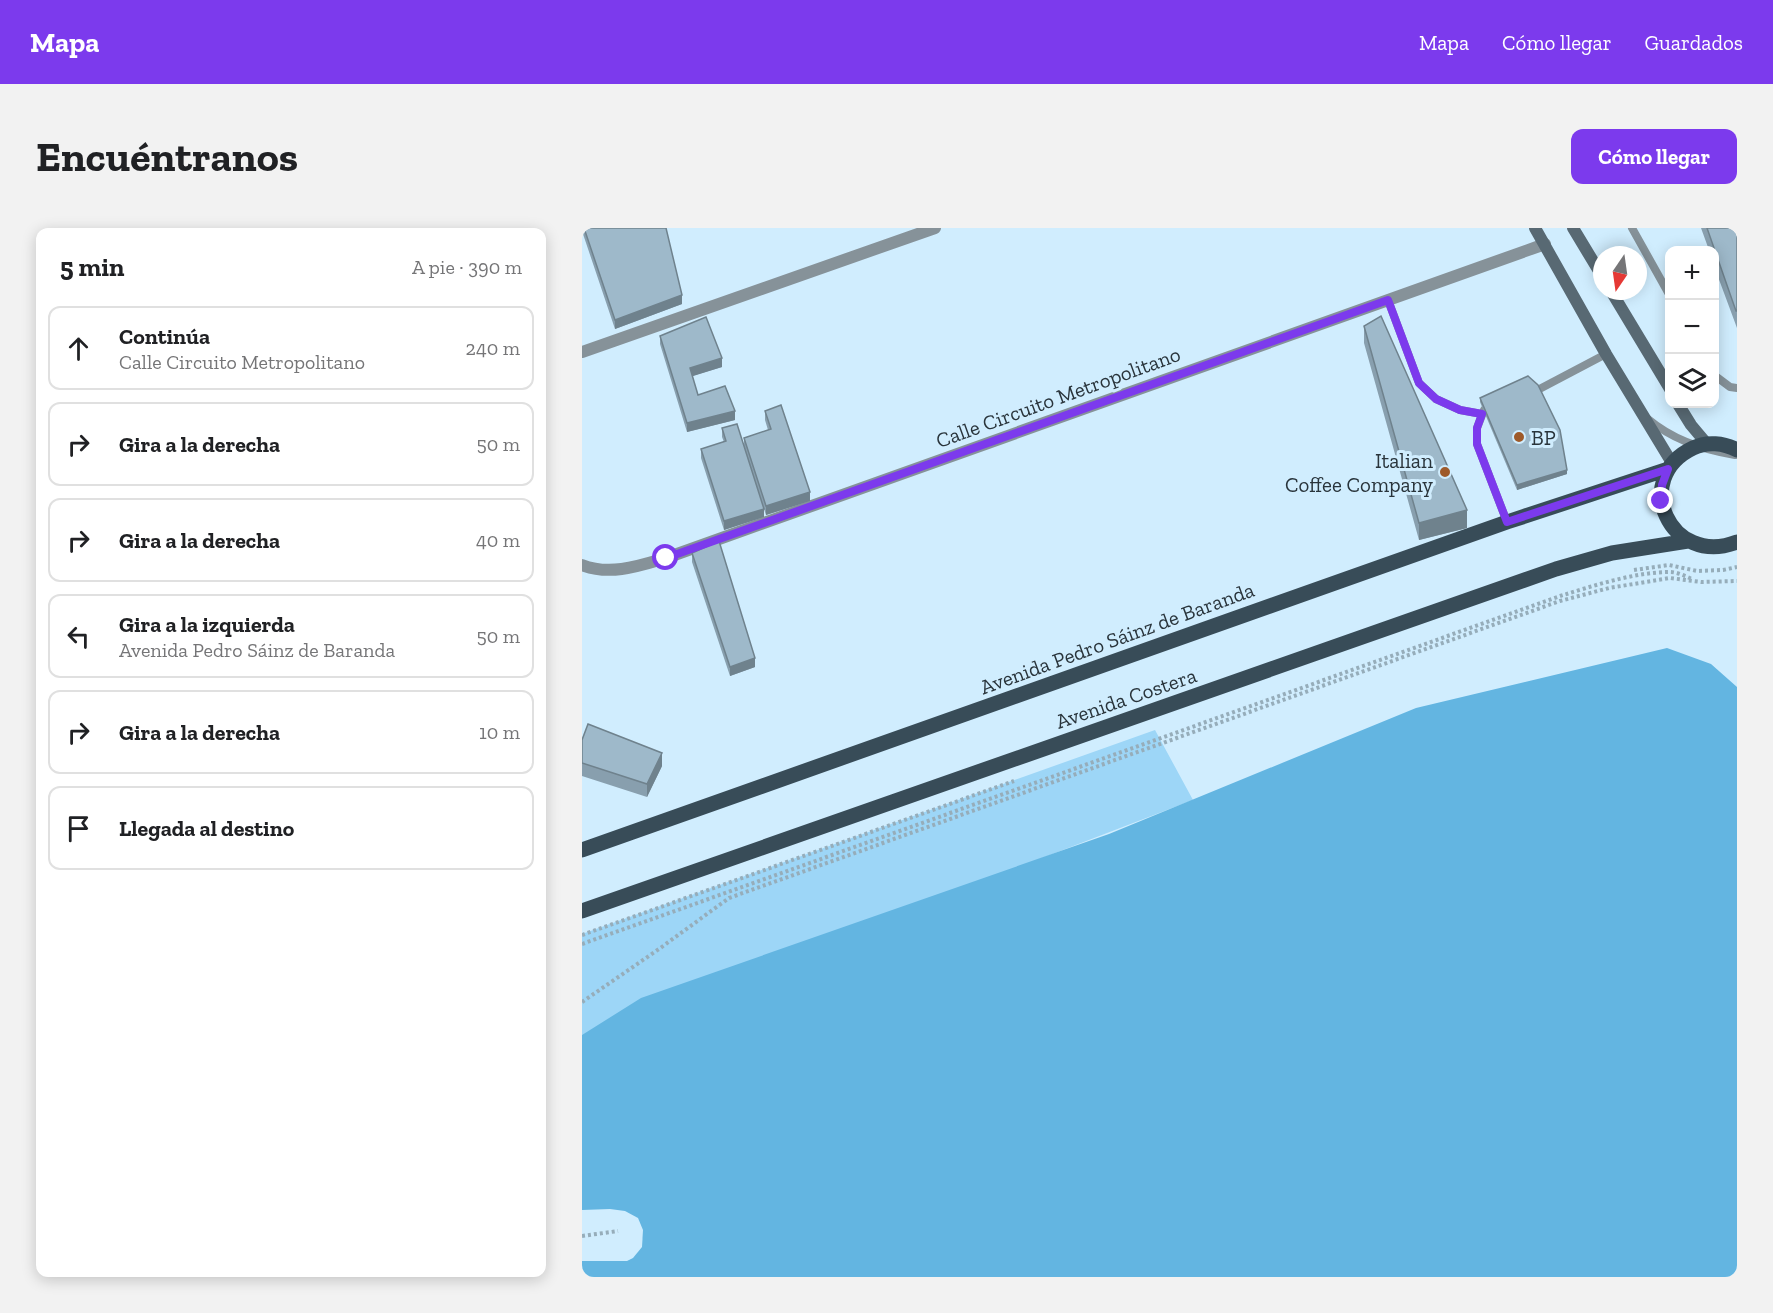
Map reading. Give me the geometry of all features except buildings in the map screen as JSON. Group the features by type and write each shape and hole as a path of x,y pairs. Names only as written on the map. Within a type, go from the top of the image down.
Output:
{"main road":[{"path":"1535,228 1670,466 1662,485 1661,501 1665,517 1675,531 1688,541 1704,547 1720,548 1737,543"},
{"path":"1573,228 1593,261"},
{"path":"1616,300 1665,381"},
{"path":"1680,408 1702,445 1735,448"},
{"name":"Avenida Pedro Sáinz de Baranda","path":"582,850 1670,466 1685,452 1702,445"},
{"name":"Avenida Costera","path":"582,911 1556,569 1612,553 1688,541"}],"street":[{"path":"582,352 935,228"},
{"name":"Calle Circuito Metropolitano","path":"582,566 625,570 666,558 1545,244"}],"lane":[{"path":"1632,228 1665,287"},
{"path":"1388,300 1419,383 1436,399 1460,410 1485,416 1477,428 1477,444 1507,522"},
{"path":"1518,401 1606,354"},
{"path":"1719,379 1730,387 1737,388"},
{"path":"1643,415 1664,431 1702,445"}],"path":[{"path":"1625,571 1669,565 1697,571 1737,567"},
{"path":"582,944 1560,596 1604,582 1672,572 1701,582"},
{"path":"582,1002 729,897 1560,601 1609,588 1670,578 1701,582 1737,581"},
{"path":"582,935 1020,778"},
{"path":"582,1236 618,1231"}],"shaded area":[{"path":"1667,648 1711,664 1737,687 1737,1277 582,1277 582,1035 641,998 1109,834 1416,708"},
{"path":"1155,730 1193,800 717,983 582,1053 582,934"}],"pier":[{"path":"582,1210 625,1211 638,1218 643,1230 642,1247 633,1258 627,1261 582,1261"}],"place":[{"name":"BP","path":"1519,437"},
{"name":"Italian Coffee Company","path":"1445,472"}],"route":[{"path":"666,558 1388,300 1419,383 1436,399 1460,410 1482,414 1477,428 1477,444 1507,522 1668,469 1662,485 1661,501"}]}
